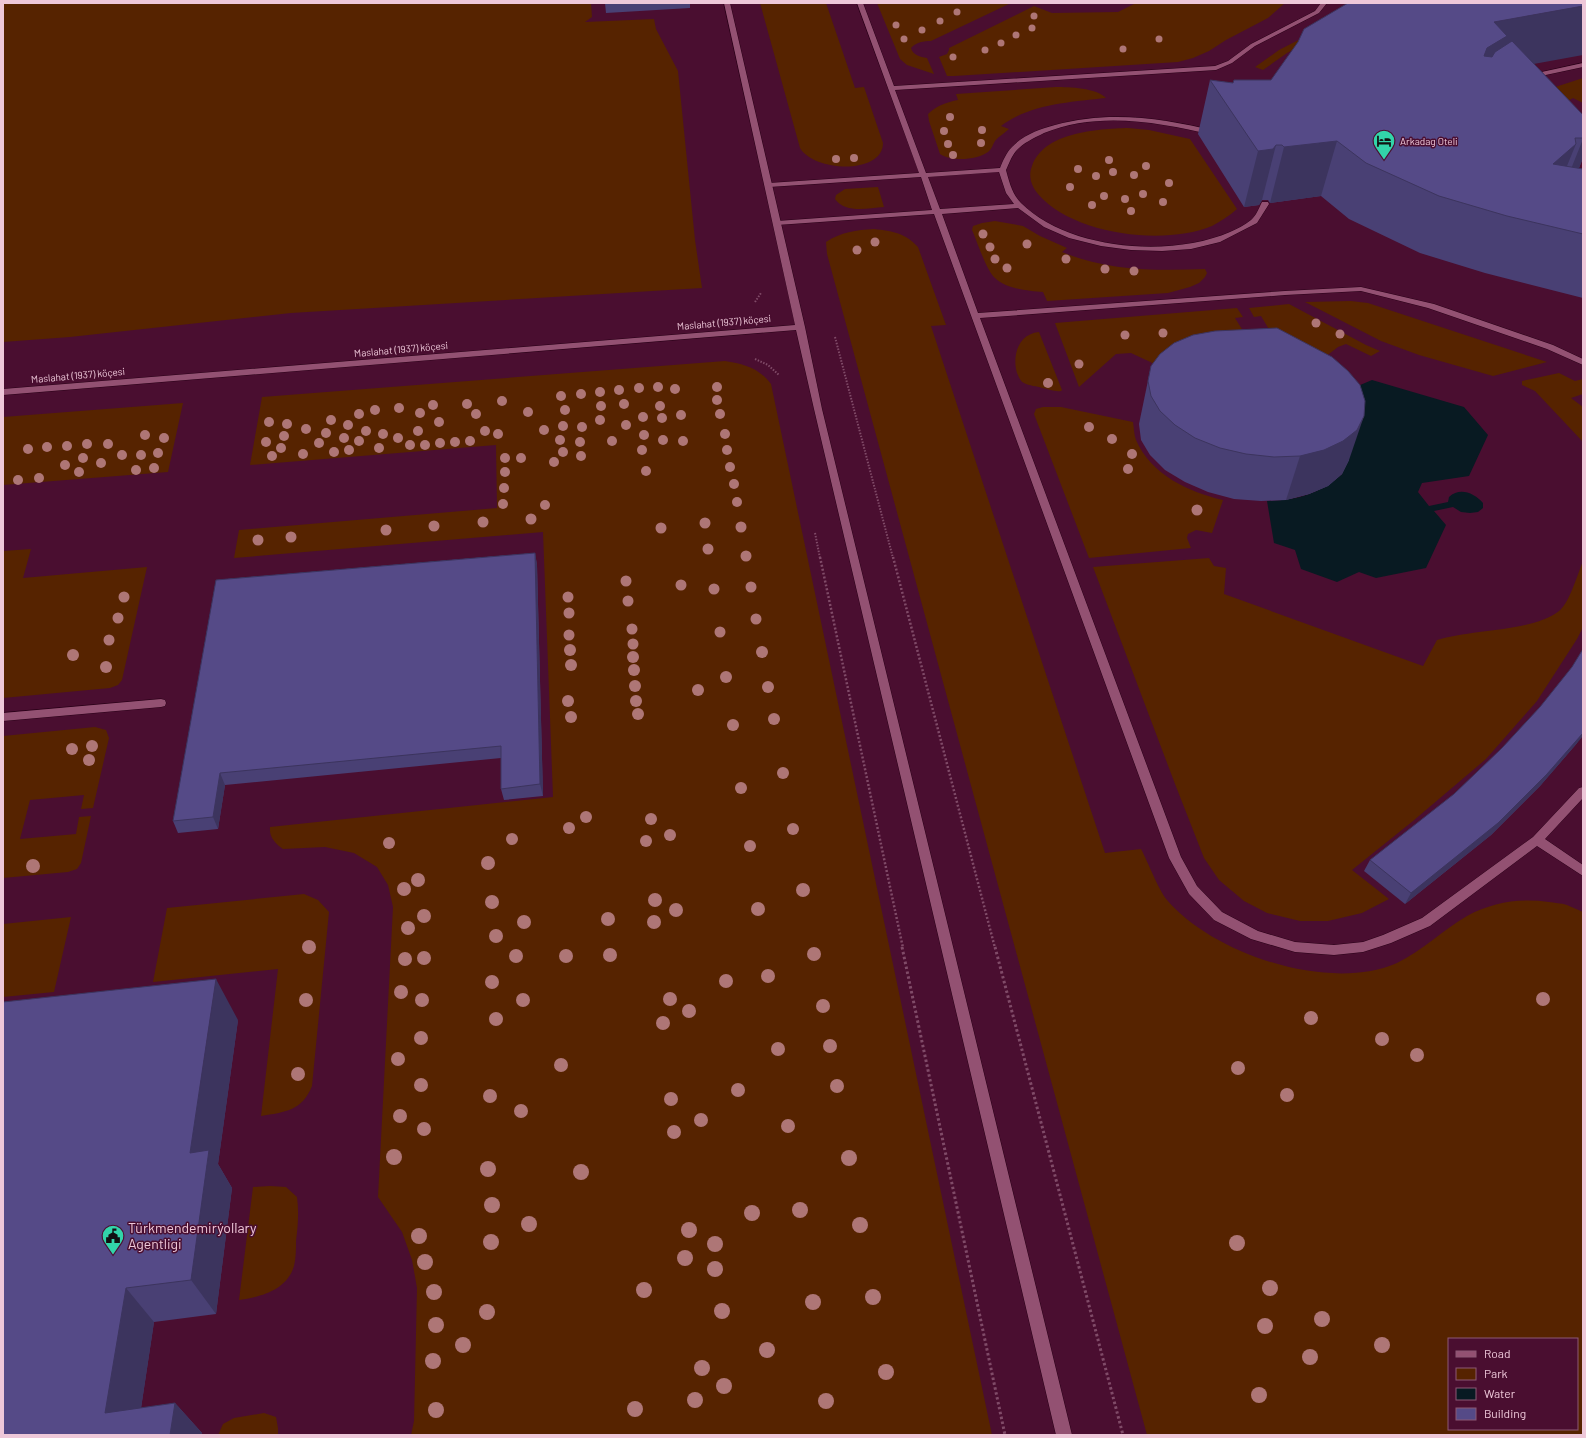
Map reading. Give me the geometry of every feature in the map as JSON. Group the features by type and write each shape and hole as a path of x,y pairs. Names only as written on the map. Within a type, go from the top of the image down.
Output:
{"street":[{"path":"726,3 769,185 820,417 1064,1435"},
{"path":"860,3 1175,858 1193,890 1218,916 1254,935 1295,947 1334,950 1363,947 1388,939 1426,922 1537,840 1583,791"},
{"path":"891,88 1216,68 1230,62 1254,45 1317,12 1324,3"},
{"path":"1525,79 1539,74 1583,65"},
{"path":"1218,134 1145,119 1104,118 1066,123 1035,134 1013,149 1002,170 1008,190 1026,212 1057,230 1098,243 1145,249 1190,247 1228,237 1255,220 1265,204"},
{"path":"769,185 1002,170"},
{"path":"777,223 1020,206"},
{"path":"975,316 1285,293 1361,290 1432,306 1550,347 1583,362"},
{"name":"Maslahat (1937) köçesi","path":"3,392 800,327"},
{"path":"3,717 161,703"},
{"path":"1537,840 1583,871"}],"path":[{"path":"750,306 762,292 762,288"},
{"path":"834,332 1123,1435"},
{"path":"752,358 768,365 778,373 781,379"},
{"path":"815,532 1005,1435"}],"green space":[{"path":"3,3 591,3 592,17 585,22 654,19 656,29 678,71 695,240 702,288 291,313 70,337 3,342"},
{"path":"760,3 826,3 855,88 864,87 883,143 880,153 872,161 860,165 832,165 819,162 808,156 800,148"},
{"path":"877,3 1011,3 931,41 915,44 911,48 912,50 915,54 927,58 934,74 907,65 900,59"},
{"path":"1136,3 1285,3 1268,18 1226,40 1209,51 1193,58 1178,62 947,76 939,57 947,54 949,48 1034,6 1052,13 1118,12"},
{"path":"1314,32 1321,35 1287,53 1263,70 1255,67 1279,50"},
{"path":"1583,78 1583,103 1573,98 1564,103 1543,91"},
{"path":"1056,87 1090,90 1106,98 1051,105 1025,113 1001,126 1009,129 995,141 988,152 978,157 958,159 945,157 940,154 928,114 942,105 958,100 956,94"},
{"path":"1128,128 1149,130 1190,139 1237,209 1212,226 1192,232 1169,235 1145,235 1120,233 1073,219 1054,208 1038,194 1032,184 1030,173 1038,155 1048,146 1059,139 1087,131"},
{"path":"878,187 884,207 864,209 851,208 845,207 835,199 836,195 845,189"},
{"path":"995,221 1023,226 1040,236 1067,248 1062,252 1097,263 1151,270 1205,269 1207,273 1199,283 1168,293 1047,301 1043,292 1025,290 1005,285 992,274 985,262 972,230 973,226"},
{"path":"874,229 893,232 913,242 918,247 946,325 931,326 1105,853 1141,849 1167,900 1187,919 1213,937 1242,952 1274,963 1306,970 1339,973 1369,971 1397,963 1415,953 1467,916 1497,904 1517,901 1538,901 1565,904 1583,912 1583,1435 1147,1435 827,254 826,242 843,234"},
{"path":"1351,301 1368,303 1547,362 1493,376 1419,355 1381,341 1305,302"},
{"path":"1289,304 1380,351 1371,356 1346,344 1338,347 1325,357 1174,373 1131,353 1116,354 1079,387 1055,323 1237,308 1243,317 1235,318 1245,334 1270,331 1261,316 1254,317 1249,308"},
{"path":"1039,332 1062,390 1061,391 1054,391 1026,384 1021,380 1017,373 1015,360 1021,341 1032,334"},
{"path":"725,361 756,370 771,384 992,1435 411,1435 414,1421 417,1288 412,1260 402,1232 378,1197 393,907 388,885 377,867 354,853 325,847 283,849 273,840 270,834 270,827 553,797 543,532 234,558 239,530 497,508 496,445 250,465 262,397"},
{"path":"1559,373 1575,381 1583,379 1583,394 1571,398 1583,407 1583,442 1535,391 1522,385 1522,381"},
{"path":"183,403 168,472 3,485 3,417"},
{"path":"1043,407 1061,407 1133,422 1136,440 1151,463 1161,472 1184,487 1210,497 1223,500 1212,533 1196,530 1188,534 1187,538 1191,548 1089,558 1034,414 1036,409"},
{"path":"31,549 23,578 147,567 122,680 118,685 110,688 3,698 3,551"},
{"path":"1209,558 1214,566 1226,568 1224,594 1423,666 1437,640 1451,636 1517,627 1547,618 1559,611 1570,595 1583,561 1583,627 1577,639 1537,701 1486,759 1352,870 1389,899 1362,913 1328,921 1300,921 1267,913 1244,901 1219,880 1204,858 1093,567"},
{"path":"95,727 106,730 109,738 93,808 81,809 84,795 30,800 20,839 76,834 79,817 91,816 81,863 77,869 68,872 3,878 3,736"},
{"path":"304,894 318,900 329,912 312,1086 303,1101 292,1109 261,1116 278,969 153,982 167,908"},
{"path":"71,917 54,992 3,997 3,924"},
{"path":"253,1187 286,1187 297,1197 298,1219 296,1257 294,1266 286,1281 279,1287 256,1297 239,1300"},
{"path":"264,1413 276,1417 278,1435 218,1435 223,1424 234,1418"}],"water":[{"path":"1372,380 1464,407 1488,435 1469,476 1422,483 1418,492 1429,506 1448,502 1449,497 1458,492 1467,492 1475,496 1483,503 1483,508 1478,512 1470,513 1461,512 1453,507 1434,511 1446,525 1426,568 1376,578 1359,572 1337,582 1301,569 1295,550 1274,543 1267,501 1307,495 1325,487 1342,474 1327,399"}],"building":[{"path":"1348,3 1583,3 1583,6 1494,22 1507,36 1487,48 1484,56 1492,57 1495,52 1512,41 1583,115 1583,138 1575,138 1576,144 1553,164 1583,169 1583,234 1507,216 1439,196 1366,163 1337,141 1284,147 1282,145 1276,145 1273,149 1258,151 1210,80 1233,83 1234,80 1271,80 1298,42 1304,29"},
{"path":"1277,328 1332,357 1348,371 1360,385 1365,401 1364,416 1357,430 1343,441 1324,450 1300,456 1274,457 1246,454 1220,448 1195,438 1175,425 1160,411 1151,396 1148,381 1151,366 1160,354 1174,343 1193,335 1215,331"},
{"path":"535,553 540,784 501,789 501,746 220,773 213,817 173,821 216,580"},
{"path":"1583,649 1583,733 1547,774 1498,823 1411,893 1370,860 1454,794 1502,748 1540,707 1572,667"},
{"name":"Türkmendemirýollary Agentligi","path":"216,979 190,1153 209,1150 191,1280 126,1288 105,1413 175,1403 170,1435 3,1435 3,1002"}],"place":[{"name":"Arkadag Oteli","path":"1384,160"},
{"name":"Türkmendemirýollary Agentligi","path":"113,1256"}]}
